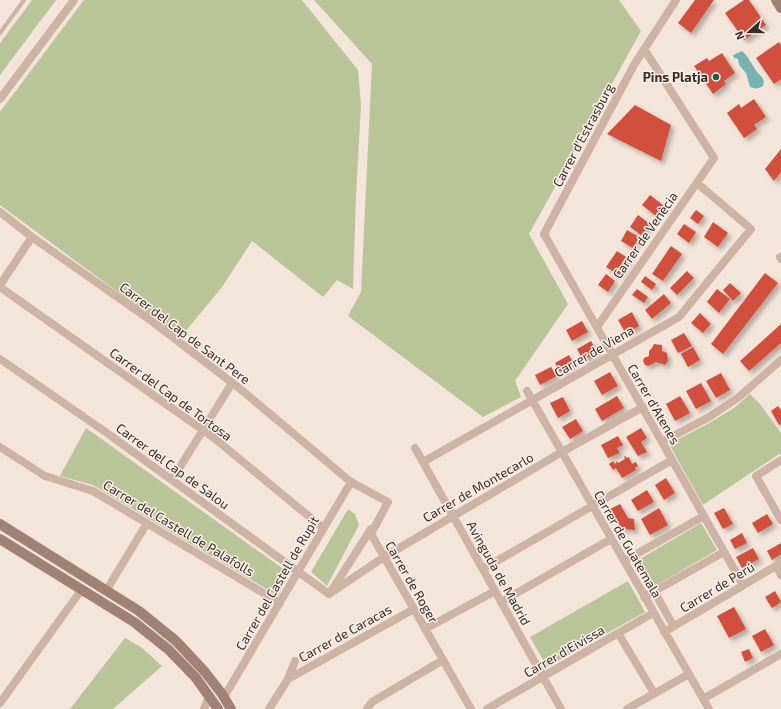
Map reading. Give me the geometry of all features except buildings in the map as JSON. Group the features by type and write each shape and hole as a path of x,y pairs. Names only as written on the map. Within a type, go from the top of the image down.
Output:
{"street":[{"path":"0,99 74,0"},
{"name":"Carrer d'Estrasburg","path":"544,234 634,66 676,0"},
{"path":"776,0 781,8"},
{"name":"Carrer de Venècia","path":"597,327 714,158 644,49"},
{"name":"Carrer de Viena","path":"423,462 679,317 751,229 697,183"},
{"name":"Carrer del Cap de Sant Pere","path":"0,212 32,237 153,322 232,383 351,482"},
{"name":"Carrer d'Atenes","path":"544,234 743,585"},
{"path":"0,286 32,237"},
{"name":"Carrer del Cap de Tortosa","path":"0,286 203,430 323,528"},
{"name":"Carrer del Cap de Salou","path":"0,359 100,428 329,594"},
{"path":"662,442 709,417 739,397 781,360"},
{"path":"172,480 232,383"},
{"name":"Carrer de Guatemala","path":"527,391 709,709"},
{"name":"Carrer de Montecarlo","path":"329,594 384,557 562,452 643,407"},
{"name":"Carrer del Castell de Palafolls","path":"0,447 45,476 93,491 280,603"},
{"name":"Avinguda de Madrid","path":"415,448 561,709"},
{"path":"483,569 672,460"},
{"path":"781,460 756,476 781,520"},
{"path":"329,594 388,502 351,482"},
{"name":"Carrer del Castell de Rupit","path":"224,697 351,482"},
{"name":"Carrer de Roger","path":"388,502 371,534 471,709"},
{"path":"624,561 704,516"},
{"path":"106,591 147,523"},
{"path":"0,524 139,612 176,641 206,672 231,709"},
{"path":"0,539 134,622 169,650 196,678 218,709"},
{"path":"501,602 611,539"},
{"path":"644,597 724,552"},
{"path":"778,564 781,574"},
{"name":"Carrer de Perú","path":"664,632 778,564"},
{"path":"0,703 82,589"},
{"path":"426,629 495,591"},
{"name":"Carrer de Guatemala","path":"654,591 670,620 675,626"},
{"name":"Carrer de Caracas","path":"288,678 414,609"},
{"name":"Carrer d'Eivissa","path":"488,709 653,613"},
{"path":"618,633 654,693"},
{"path":"703,699 781,654"},
{"path":"369,705 443,660"},
{"path":"269,709 288,678 295,661"},
{"path":"627,709 688,674"},
{"path":"204,709 209,696"}],"lane":[{"path":"0,33 24,0"}],"green space":[{"path":"32,0 56,0 0,75 0,43"},
{"path":"84,0 302,0 358,70 361,105 353,289 337,280 323,297 252,241 222,287 180,338 0,205 0,112"},
{"path":"314,0 619,0 641,31 529,234 568,304 515,381 521,397 483,417 348,316 361,292 372,64"},
{"path":"750,394 760,404 781,433 781,455 779,454 703,505 669,444 734,408"},
{"path":"86,428 289,573 278,596 93,485 60,476"},
{"path":"348,509 355,514 359,525 327,586 311,572"},
{"path":"701,523 717,550 648,590 633,563"},
{"path":"628,581 645,612 547,667 530,637"},
{"path":"125,638 141,647 162,666 113,709 70,709"}],"water":[{"path":"742,51 749,58 758,73 763,78 763,86 760,88 750,87 746,73 739,65 738,59 734,58 733,55"}],"place":[{"name":"Pins Platja","path":"716,77"}]}
